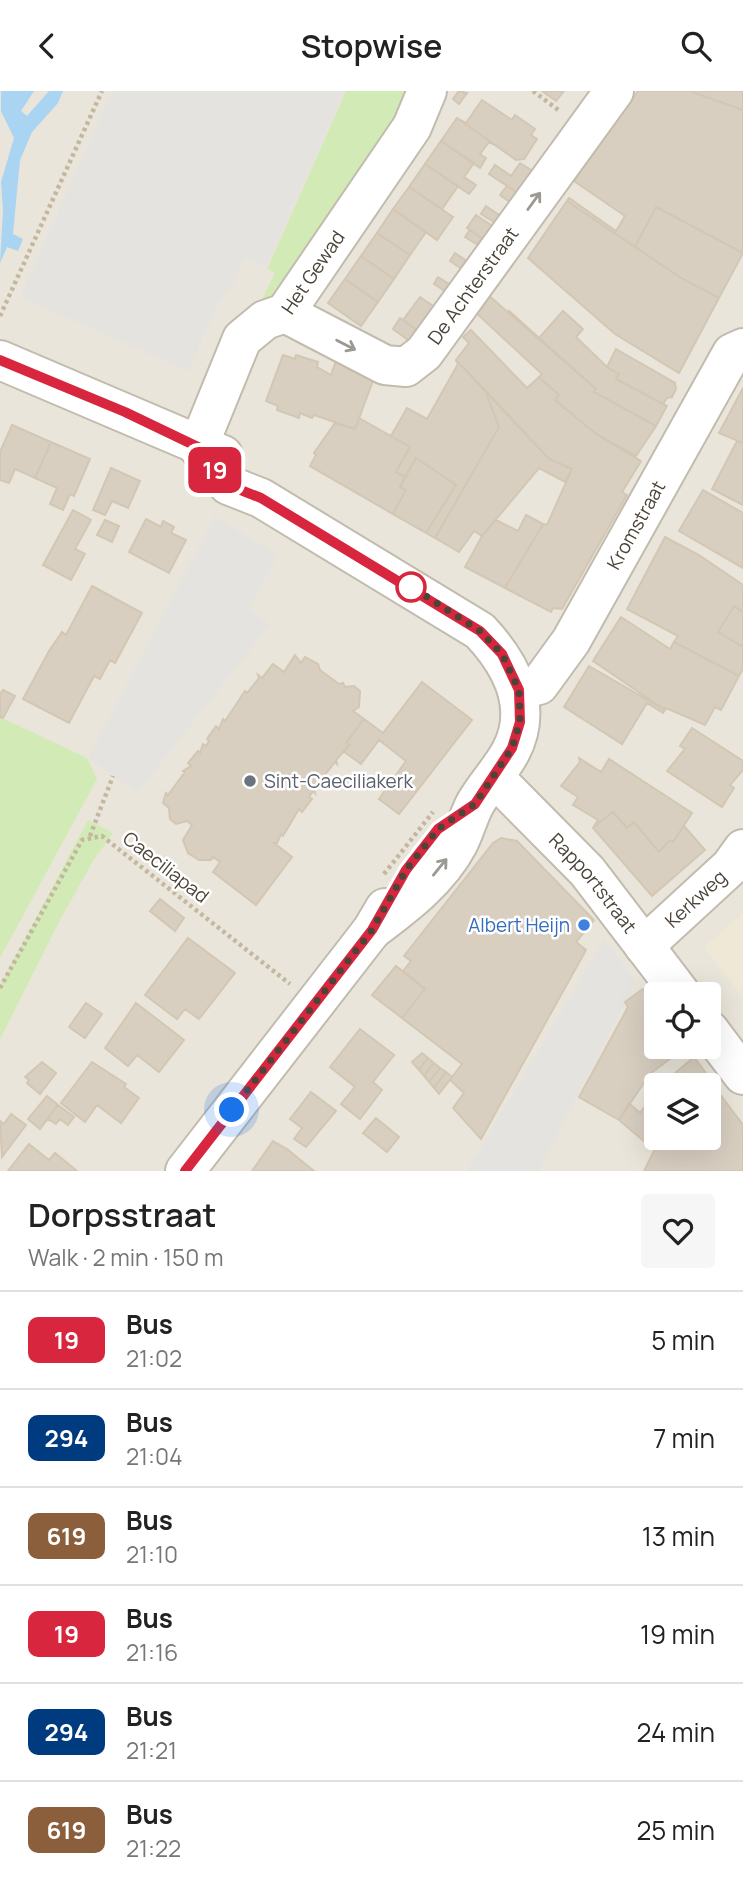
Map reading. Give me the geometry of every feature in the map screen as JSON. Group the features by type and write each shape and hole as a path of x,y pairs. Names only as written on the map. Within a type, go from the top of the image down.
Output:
{"street":[{"name":"Het Gewad","path":"198,447 242,339 265,320 285,313 412,127 427,91"},
{"name":"De Achterstraat","path":"285,313 385,365 407,367 424,353 614,91"},
{"name":"Kromstraat","path":"519,690 539,685 571,641 732,353 743,348"},
{"path":"0,360 125,412 198,447 227,456 247,474 261,498 480,631 502,654 519,690 520,722 512,748 485,791 438,829 406,870 372,930 185,1171"},
{"name":"Rapportstraat","path":"485,791 587,871 672,982"},
{"name":"Kerkweg","path":"644,946 730,867 743,849"},
{"path":"721,1046 743,1075"}],"path":[{"path":"0,316 102,91"},
{"path":"0,988 82,840 90,836 113,776"},
{"name":"Caeciliapad","path":"90,836 102,836 113,842 294,987"}],"shaded area":[{"path":"0,91 743,91 743,1171 0,1171"},
{"path":"112,91 345,91 266,267 244,259 234,284 219,302 188,371 20,297"},
{"path":"215,516 278,556 249,608 270,625 137,793 88,758"},
{"path":"743,913 743,998 704,947"},
{"path":"604,939 636,981 539,1171 467,1171"}],"green space":[{"path":"346,91 416,91 272,304 258,306 254,304 261,301 275,273 267,269"},
{"path":"0,717 87,758 97,779 0,958"},
{"path":"88,820 113,833 93,861 60,920 0,1039 0,986"}],"water":[{"path":"1,91 34,91 21,111 27,116 49,91 63,91 58,103 32,132 20,160 13,234 23,239 18,251 7,247 0,263 3,210 1,182 14,138 1,111"}],"building":[{"path":"459,91 467,93 459,104 453,99"},
{"path":"542,91 564,91 556,101"},
{"path":"638,91 690,91 743,110 743,253 656,207 635,247 567,201 569,198 616,231 625,216 574,181"},
{"path":"690,91 743,91 743,110 701,95"},
{"path":"482,100 512,120 515,115 535,129 531,135 537,139 524,159 516,160 457,118 466,123"},
{"path":"457,118 498,147 489,142 480,154 486,158 480,168 441,141"},
{"path":"441,141 474,163 464,177 476,185 469,194 425,164"},
{"path":"520,163 533,171 518,193 489,174 495,165 511,176"},
{"path":"425,164 458,186 442,209 409,187"},
{"path":"507,186 518,193 511,203 500,195"},
{"path":"409,187 453,217 437,240 393,209"},
{"path":"567,201 681,278 719,298 679,373 615,334 528,258"},
{"path":"486,206 502,217 497,224 481,214"},
{"path":"656,207 743,253 719,298 681,278 635,247"},
{"path":"393,209 426,232 410,255 377,233"},
{"path":"476,215 494,227 486,241 467,228"},
{"path":"470,230 486,241 481,247 465,237"},
{"path":"377,233 410,255 394,279 361,256"},
{"path":"455,253 470,263 465,271 450,261"},
{"path":"361,256 394,279 378,302 345,279"},
{"path":"438,277 454,287 449,294 434,284"},
{"path":"345,279 378,302 361,326 328,303"},
{"path":"487,294 596,389 594,392 656,426 636,456 596,434 555,400 559,395 539,377 542,374 474,311"},
{"path":"420,297 439,310 423,334 403,320"},
{"path":"563,311 583,329 576,337 607,367 619,374 616,379 667,406 656,426 594,392 596,389 539,338"},
{"path":"400,318 422,334 415,345 393,329"},
{"path":"471,330 527,388 539,377 559,395 555,400 596,434 641,461 622,492 627,495 562,609 553,608 551,612 505,588 543,524 547,525 572,469 549,459 456,360 469,343 463,337"},
{"path":"616,349 675,383 676,389 672,397 667,398 663,404 616,379 619,374 607,367"},
{"path":"283,355 295,359 296,355 318,362 317,367 331,375 337,358 374,378 355,429 314,415 312,418 300,413 299,418 277,410 278,406 266,401"},
{"path":"456,360 485,390 499,427 435,538 426,533 456,485 416,458 405,477 396,472 410,447 391,436 407,408 427,419 458,364"},
{"path":"743,388 743,443 719,433"},
{"path":"485,390 549,459 572,469 565,482 539,468 482,536 474,531 459,552 435,538 499,427"},
{"path":"359,418 410,447 396,472 405,477 400,487 406,490 393,514 310,466 316,455 314,453 335,423 355,429"},
{"path":"12,425 51,442 35,478 15,469 9,483 0,480 0,452"},
{"path":"737,441 743,443 743,505 712,489"},
{"path":"51,442 90,459 74,496 70,494 63,510 50,504 57,488 35,478"},
{"path":"416,458 456,485 426,533 393,514 406,490 400,487"},
{"path":"111,468 140,481 128,508 112,501 105,515 93,510"},
{"path":"703,490 743,513 743,568 679,531"},
{"path":"73,510 91,520 75,549 85,554 71,580 43,565"},
{"path":"526,515 543,524 505,588 465,567 482,536 496,520 518,531"},
{"path":"146,519 161,527 163,521 174,527 171,533 186,540 169,573 129,552"},
{"path":"105,520 119,526 112,542 97,535"},
{"path":"665,537 699,555 743,585 743,612 734,606 718,632 743,647 743,669 739,676 674,642 678,636 627,609"},
{"path":"92,586 142,613 115,663 110,660 100,679 94,676 69,723 23,699 49,651 62,632 66,635"},
{"path":"734,606 743,612 743,647 718,632"},
{"path":"621,617 670,649 674,642 739,676 721,710 715,707 705,725 666,708 665,710 593,661"},
{"name":"Sint-Caeciliakerk","path":"295,655 301,663 305,657 318,664 320,670 339,684 343,683 345,687 354,686 360,691 359,707 353,711 364,719 346,743 350,745 336,760 337,764 335,762 314,789 315,793 313,791 309,797 312,799 302,812 299,809 283,836 281,834 277,843 274,843 292,857 256,905 213,872 220,862 213,857 211,860 199,860 188,853 183,840 192,825 187,821 176,824 170,819 169,808 163,803 166,793 168,795 185,772 183,771 191,766 188,763 198,751 200,753 203,744 206,746 209,741 207,739 216,726 219,729 223,719 225,721 245,691 247,693 259,678 258,675 262,678 273,664 284,672"},
{"path":"589,666 665,710 663,713 647,703 622,744 564,707"},
{"path":"422,682 472,720 399,814 379,799 406,761 379,740 361,764 343,751 350,745 346,743 364,719 383,733"},
{"path":"3,690 15,696 3,718 0,717 0,694"},
{"path":"692,728 743,761 743,770 730,785 734,788 722,807 667,771 685,749 680,746"},
{"path":"579,758 601,772 609,759 692,813 673,842 670,840 659,852 634,822 627,828 613,812 593,828 598,820 573,805 578,797 561,786 580,762"},
{"path":"613,812 627,828 634,822 659,852 670,840 673,842 684,826 705,850 652,896 593,828"},
{"path":"501,838 517,841 594,920 576,942 586,950 481,1139 453,1108 464,1093 450,1080 462,1064 402,1018 425,989 403,971 411,961 404,956 493,843"},
{"path":"160,899 184,918 175,931 150,911"},
{"path":"188,938 235,973 199,1019 185,1009 177,1019 145,995"},
{"path":"396,966 425,989 402,1018 372,995"},
{"path":"643,989 644,1059 670,1059 651,1073 644,1073 644,1083 619,1120 579,1097 628,1007 625,1002"},
{"path":"86,1003 102,1014 85,1038 69,1027"},
{"path":"136,1003 184,1040 159,1072 137,1055 128,1066 105,1048"},
{"path":"360,1029 394,1055 373,1082 382,1090 360,1119 341,1104 355,1087 330,1067"},
{"path":"422,1053 428,1058 419,1070 412,1062"},
{"path":"428,1058 434,1063 424,1076 419,1070"},
{"path":"692,1059 696,1059 706,1073 675,1073"},
{"path":"42,1062 56,1073 40,1094 27,1083 29,1080 25,1077"},
{"path":"92,1062 126,1084 124,1087 139,1098 121,1123 97,1105 85,1122 61,1103"},
{"path":"434,1063 440,1068 429,1082 424,1076"},
{"path":"440,1068 446,1072 434,1088 429,1082"},
{"path":"446,1072 452,1077 439,1094 434,1088"},
{"path":"311,1092 336,1111 306,1147 294,1139 302,1128 290,1119"},
{"path":"47,1096 58,1105 40,1129 28,1119"},
{"path":"721,1096 743,1125 743,1171 644,1171 654,1150 721,1150"},
{"path":"629,1103 640,1113 644,1108 644,1141 619,1120"},
{"path":"58,1105 74,1117 68,1125 60,1119 56,1124 48,1119 44,1123"},
{"path":"11,1114 26,1125 2,1157 0,1121 4,1124"},
{"path":"376,1118 399,1137 387,1152 363,1133"},
{"path":"273,1141 287,1149 314,1171 252,1171"},
{"path":"29,1144 49,1160 55,1153 77,1171 8,1171"}],"bus line":[{"name":"19","path":"0,360 125,412 198,447 228,485 261,498 407,584 480,631 502,654 519,690 520,722 512,748 495,778 475,804 438,829 406,870 372,930 185,1171"}],"place":[{"name":"Sint-Caeciliakerk","path":"250,781"},
{"name":"Albert Heijn","path":"584,925"}],"route":[{"path":"232,1110 372,930 406,870 438,829 475,804 495,778 512,748 520,722 519,690 502,654 480,631 407,584 411,587"}]}
